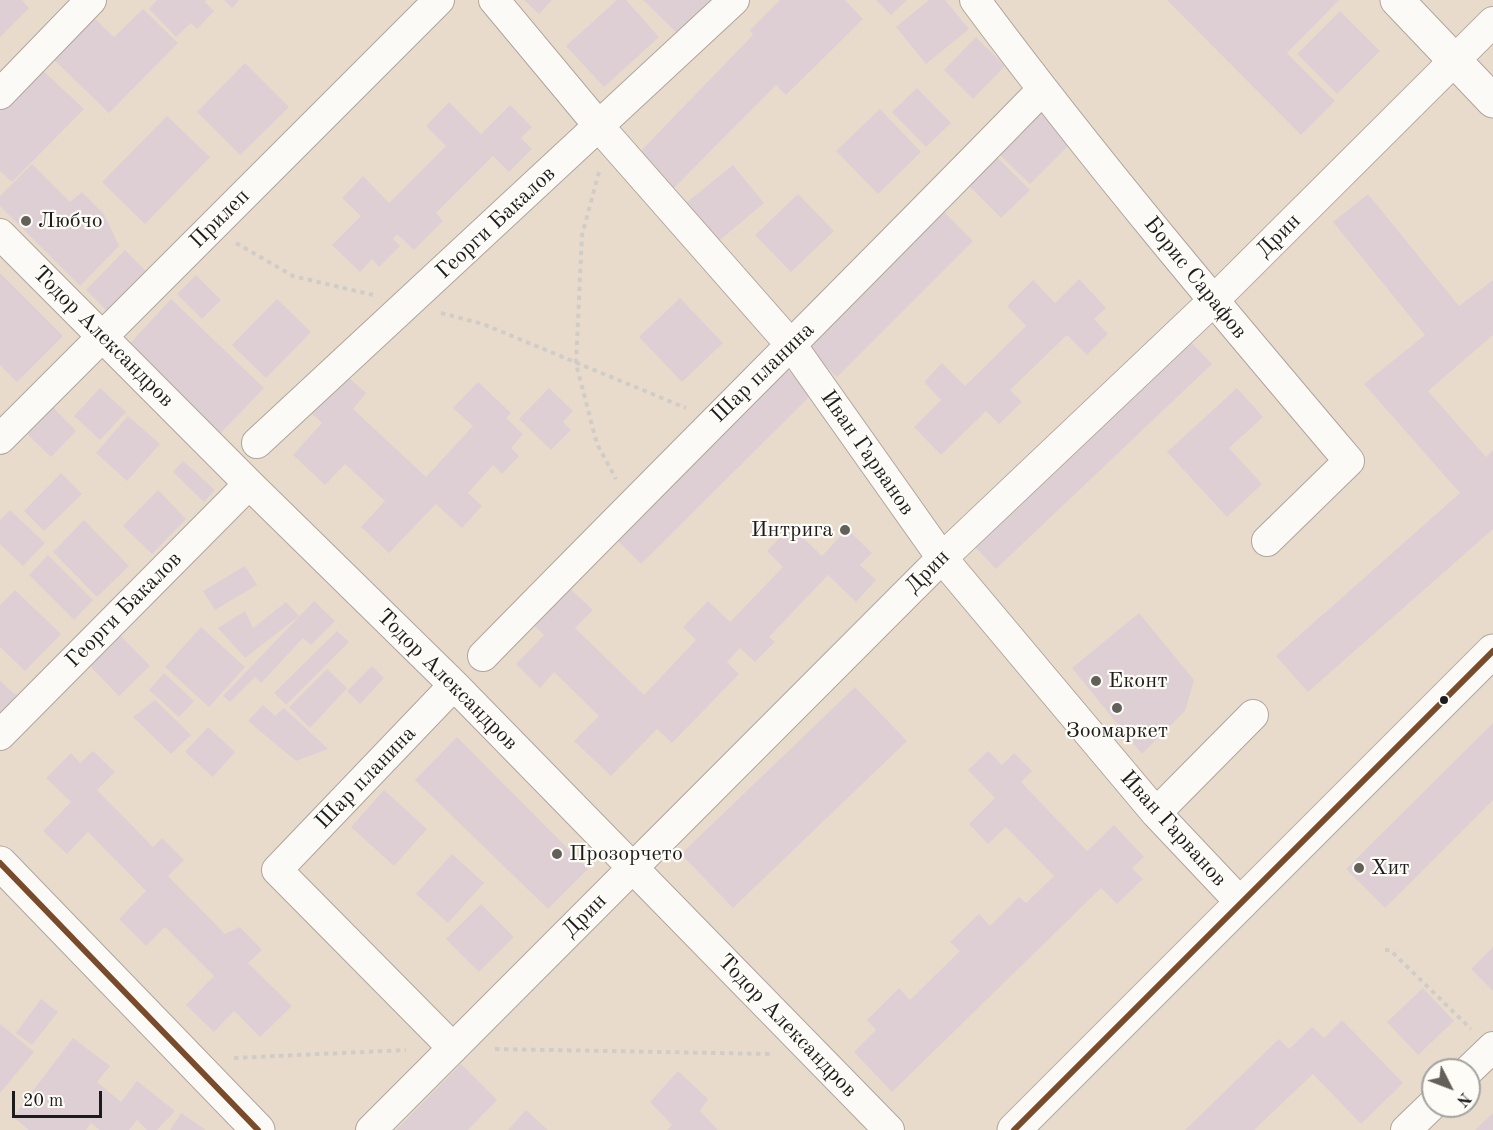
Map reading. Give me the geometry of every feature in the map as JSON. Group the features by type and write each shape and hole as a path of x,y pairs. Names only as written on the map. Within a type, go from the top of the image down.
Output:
{"street":[{"path":"0,94 91,0"},
{"name":"Прилеп","path":"0,439 439,0"},
{"name":"Иван Гарванов","path":"494,0 604,132 792,346 942,558 1156,813 1242,904"},
{"name":"Георги Бакалов","path":"257,443 409,304 604,132 734,0"},
{"name":"Борис Сарафов","path":"975,0 1042,90 1213,301 1349,461 1266,541"},
{"path":"1397,0 1493,101"},
{"name":"Дрин","path":"371,1130 942,558 1213,301 1493,22"},
{"name":"Шар планина","path":"483,656 714,420 792,346 1042,90"},
{"name":"Тодор Александров","path":"0,234 249,484 454,685 889,1130"},
{"name":"Георги Бакалов","path":"0,735 249,484"},
{"path":"1014,1130 1493,651"},
{"name":"Шар планина","path":"453,1048 277,870 454,685"},
{"path":"1156,813 1253,715"},
{"path":"0,863 258,1130"},
{"path":"1481,1059 1492,1048"},
{"path":"1406,1130 1421,1116"}],"path":[{"path":"604,132 582,235 576,364 597,444 630,506"},
{"path":"210,229 293,276 483,324 714,420"},
{"path":"1385,950 1390,950 1492,1048"},
{"path":"191,1060 453,1048 815,1055"}],"building":[{"path":"0,0 22,0 29,8 0,37"},
{"path":"157,0 206,0 205,2 214,11 197,29 191,23 176,37 149,9"},
{"path":"224,0 239,0 232,8"},
{"path":"524,0 552,0 539,14"},
{"path":"617,0 626,0 659,37 604,87 566,46"},
{"path":"643,0 713,0 679,35"},
{"path":"780,0 845,0 863,19 786,95 776,85 670,192 635,157 753,35 750,30"},
{"path":"876,0 907,0 891,15"},
{"path":"929,0 945,0 969,29 926,64 896,27"},
{"path":"1167,0 1339,0 1287,53 1335,101 1301,135"},
{"path":"143,9 178,43 109,113 53,59 93,17 114,37"},
{"path":"1340,11 1380,51 1337,94 1297,54"},
{"path":"976,37 1005,66 973,99 944,70"},
{"path":"245,63 289,107 240,155 197,112"},
{"path":"36,64 84,109 12,182 0,171 0,102"},
{"path":"917,88 951,123 926,147 892,112"},
{"path":"449,102 481,134 510,105 532,127 521,138 532,149 509,172 493,156 436,213 443,221 414,250 397,234 393,239 400,246 379,267 372,259 360,272 332,245 361,216 342,198 363,176 389,203 446,146 426,126"},
{"path":"1039,105 1074,140 1030,184 995,150"},
{"path":"880,109 921,152 878,194 836,151"},
{"path":"167,116 210,157 145,224 102,182"},
{"path":"991,151 1030,190 1001,218 962,179"},
{"path":"32,164 70,202 82,192 104,214 119,246 80,286 0,206 0,196"},
{"path":"733,165 764,203 713,246 681,207"},
{"path":"798,194 834,231 791,272 755,235"},
{"path":"1368,194 1459,306 1493,280 1493,335 1428,391 1486,457 1493,450 1493,529 1308,692 1276,656 1460,493 1364,384 1425,335 1333,222"},
{"path":"941,209 973,241 837,377 804,345"},
{"path":"125,250 148,273 109,313 86,290"},
{"path":"0,273 63,336 17,382 0,365"},
{"path":"196,275 221,300 202,319 177,294"},
{"path":"1079,279 1106,308 1094,319 1108,334 1087,355 1067,335 1010,390 1022,402 999,424 986,411 941,455 914,427 941,400 924,382 942,363 965,386 1026,326 1007,306 1033,280 1055,303"},
{"path":"680,298 723,343 682,382 639,337"},
{"path":"171,299 264,388 215,439 123,351"},
{"path":"277,299 311,332 266,378 232,345"},
{"path":"1189,340 1212,364 996,569 973,545"},
{"path":"784,366 812,394 641,564 613,536"},
{"path":"347,376 366,393 353,409 426,477 473,426 453,408 478,382 511,413 506,418 523,434 511,448 519,456 502,474 493,465 468,493 482,506 462,528 436,504 389,553 361,527 385,501 345,464 325,485 293,455 322,423 299,402"},
{"path":"100,388 126,412 100,440 74,416"},
{"path":"549,388 573,411 563,422 571,430 551,450 519,419"},
{"path":"1237,388 1263,417 1229,448 1262,484 1227,517 1167,452"},
{"path":"48,402 76,431 51,457 22,429"},
{"path":"128,416 160,444 127,481 96,453"},
{"path":"183,461 215,490 204,502 173,472"},
{"path":"61,473 82,494 44,531 24,511"},
{"path":"158,490 186,519 152,554 123,526"},
{"path":"10,510 45,543 23,566 0,544 0,520"},
{"path":"84,520 129,566 97,597 53,552"},
{"path":"791,526 822,556 847,529 872,553 860,565 876,580 856,602 828,575 769,637 775,642 755,662 740,648 727,662 739,674 672,743 657,729 611,776 574,741 599,716 554,672 540,688 516,664 544,635 519,611 565,584 593,610 575,628 644,695 696,640 683,627 708,601 730,622 783,567 767,551"},
{"path":"48,555 93,600 74,620 29,575"},
{"path":"245,566 257,585 215,610 203,591"},
{"path":"15,590 61,634 25,671 0,647 0,605"},
{"path":"314,601 335,621 311,645 303,638 261,683 255,677 230,702 223,696"},
{"path":"286,602 299,616 245,658 218,628 245,611 253,628"},
{"path":"1139,613 1194,680 1185,711 1142,754 1072,668"},
{"path":"201,627 245,667 209,707 165,667"},
{"path":"116,631 150,666 119,696 85,661"},
{"path":"337,631 349,642 286,705 274,693"},
{"path":"372,666 384,678 360,704 347,691"},
{"path":"327,669 347,688 310,728 289,707"},
{"path":"164,673 194,701 179,717 149,690"},
{"path":"0,681 18,697 0,717"},
{"path":"855,687 907,741 733,908 681,854"},
{"path":"155,700 191,735 171,754 133,717"},
{"path":"263,705 275,716 284,708 328,749 296,761 248,721"},
{"path":"1493,723 1493,800 1385,908 1346,869"},
{"path":"208,727 235,752 213,777 185,752"},
{"path":"457,737 588,869 548,909 415,780"},
{"path":"93,751 115,772 97,790 153,847 162,838 184,860 168,876 225,934 240,927 262,950 248,963 292,1006 260,1037 234,1011 214,1032 186,1005 214,976 165,927 146,946 119,919 146,891 88,832 67,854 43,831 71,802 46,778 71,753 80,763"},
{"path":"988,751 1002,765 1014,753 1032,771 1021,782 1087,851 1114,825 1144,857 1132,868 1143,879 1117,904 1101,888 892,1092 854,1052 876,1030 867,1020 899,988 910,1000 960,951 950,942 979,914 990,926 1019,897 1026,903 1054,876 1006,827 988,844 969,824 995,798 968,770"},
{"path":"384,790 427,829 394,866 351,827"},
{"path":"452,854 484,883 448,923 416,894"},
{"path":"481,904 514,937 479,972 446,939"},
{"path":"1493,947 1493,991 1471,969"},
{"path":"1423,988 1454,1021 1418,1055 1387,1022"},
{"path":"41,999 58,1012 32,1045 16,1033"},
{"path":"1342,1020 1403,1083 1361,1124 1313,1074 1254,1130 1185,1130 1279,1039 1289,1049 1312,1027 1324,1038"},
{"path":"0,1024 34,1052 0,1093"},
{"path":"73,1038 110,1066 97,1082 121,1102 137,1081 175,1111 157,1130 147,1130 137,1120 129,1130 100,1130 91,1123 86,1130 29,1130 13,1117"},
{"path":"461,1064 497,1100 468,1130 396,1130"},
{"path":"678,1071 708,1099 700,1111 718,1130 667,1130 672,1125 650,1102"},
{"path":"526,1110 548,1130 508,1130"},
{"path":"181,1113 206,1130 170,1130"},
{"path":"1493,1113 1493,1130 1475,1130"}],"transit line":[{"path":"1014,1130 1493,651"},
{"path":"0,863 258,1130"}],"place":[{"name":"Любчо","path":"26,221"},
{"name":"Интрига","path":"845,530"},
{"name":"Еконт","path":"1096,681"},
{"name":"Зоомаркет","path":"1117,708"},
{"name":"Прозорчето","path":"557,854"},
{"name":"Хит","path":"1359,868"}]}
